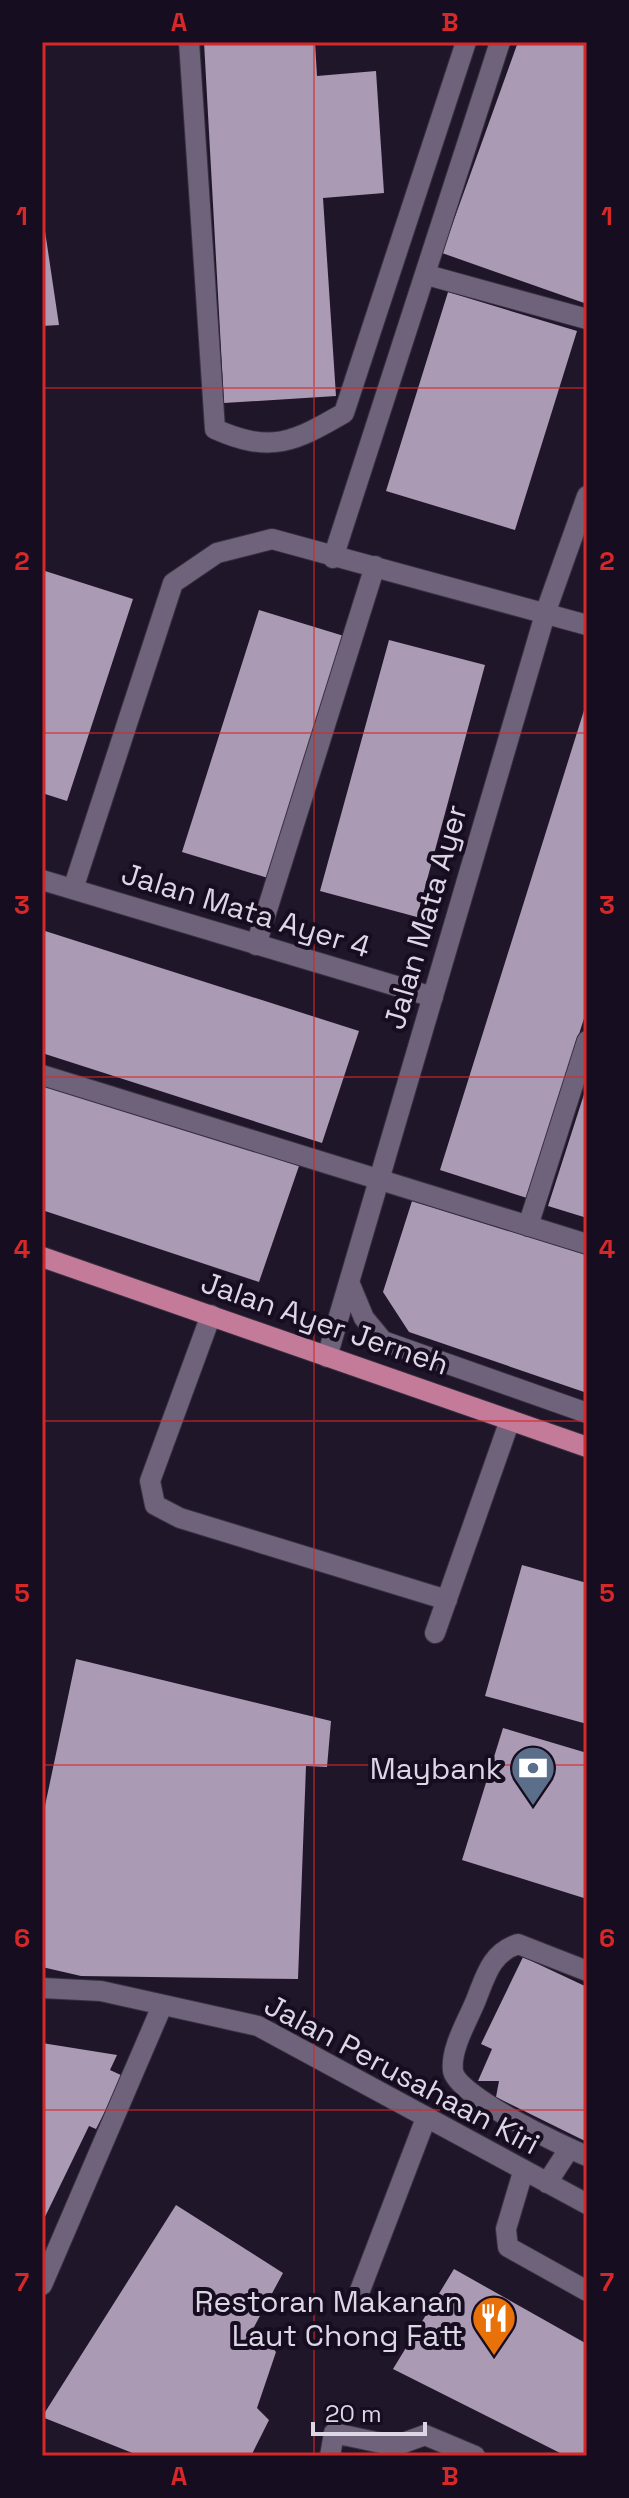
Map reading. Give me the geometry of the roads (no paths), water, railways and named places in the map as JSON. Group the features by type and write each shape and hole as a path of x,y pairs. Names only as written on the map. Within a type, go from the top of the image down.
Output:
{"main road":[{"name":"Jalan Ayer Jerneh","path":"42,1257 587,1447"}],"street":[{"path":"189,42 215,429 235,438 282,444 344,413 466,42"},
{"path":"333,558 500,42"},
{"path":"427,275 587,319"},
{"name":"Jalan Mata Ayer","path":"327,1357 546,611 587,496"},
{"path":"73,889 173,583 217,553 272,539 333,558 546,611 587,625"},
{"path":"256,945 375,566"},
{"name":"Jalan Mata Ayer 4","path":"42,880 433,997"},
{"path":"528,1226 587,1041"},
{"path":"42,1075 587,1244"},
{"name":"Jalan Ayer Jerneh","path":"349,1282 364,1318 383,1341 587,1413"},
{"path":"211,1315 150,1481 155,1505 180,1518 447,1600"},
{"path":"535,1429 541,1399"},
{"path":"435,1633 510,1420"},
{"path":"547,2183 578,2152 522,2125 457,2082 453,2069 457,2048 491,1961 504,1949 518,1944 587,1971"},
{"name":"Jalan Perusahaan Kiri","path":"42,1988 101,1991 258,2026 587,2204"},
{"path":"42,2285 162,2006"},
{"path":"359,2293 426,2118"},
{"path":"523,2172 506,2229 508,2247 587,2291"},
{"path":"330,2456 334,2433 395,2446 425,2435 475,2456"}],"place":[{"name":"Maybank","path":"533,1807"},
{"name":"Restoran Makanan Laut Chong Fatt","path":"494,2357"}]}
